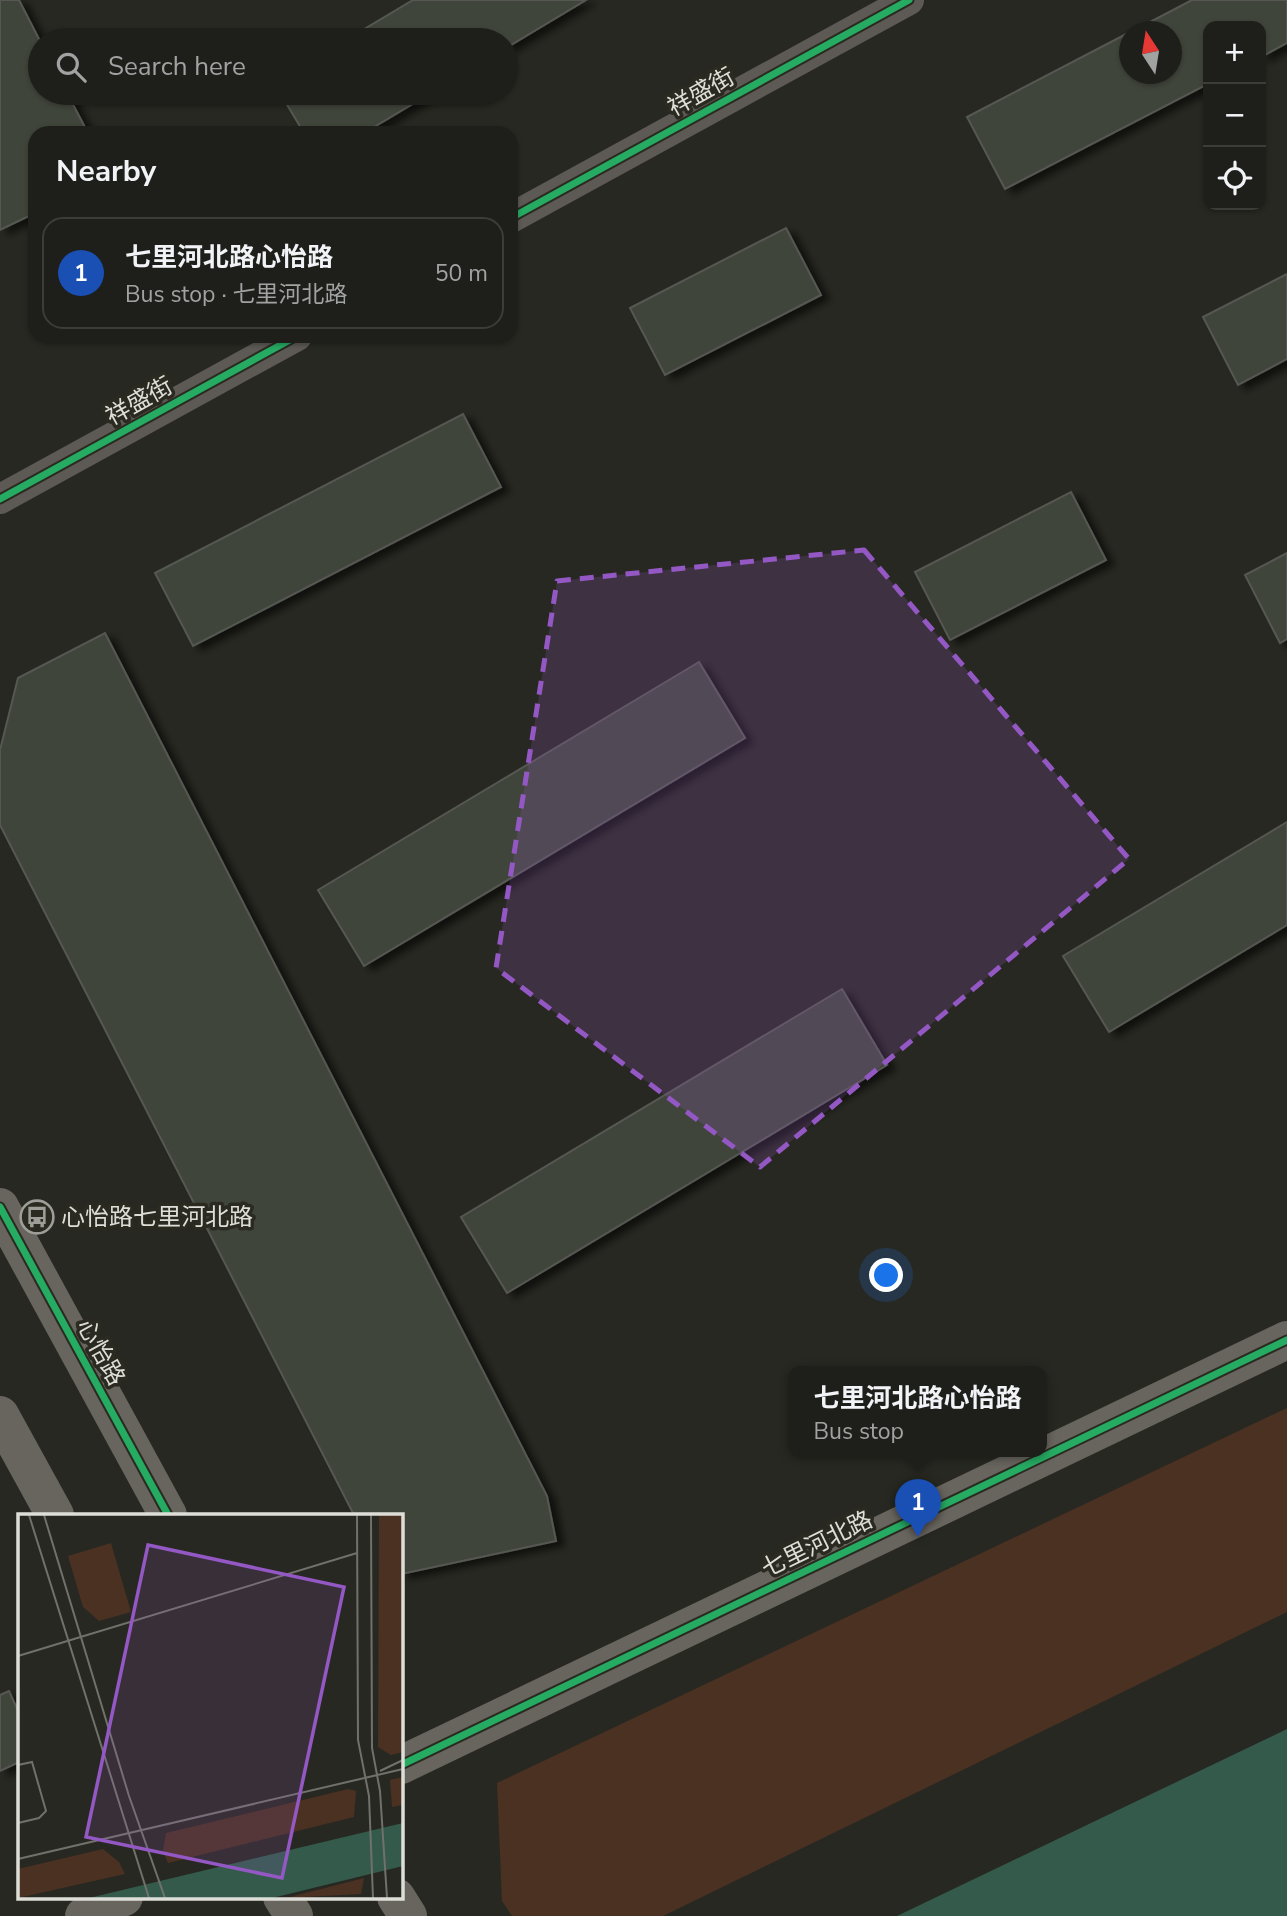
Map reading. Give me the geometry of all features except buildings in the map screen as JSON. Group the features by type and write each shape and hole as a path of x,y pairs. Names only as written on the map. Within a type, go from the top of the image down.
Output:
{"street":[{"name":"祥盛街","path":"518,214 909,0"},
{"name":"祥盛街","path":"0,499 284,343"},
{"name":"心怡路","path":"0,1207 167,1514"},
{"name":"七里河北路","path":"1047,1455 1287,1340"},
{"path":"0,1415 54,1514"},
{"name":"七里河北路","path":"402,1765 1043,1457"},
{"path":"84,1916 122,1898"},
{"path":"283,1898 294,1916"},
{"path":"397,1898 408,1916"}],"highlighted area":[{"path":"864,550 1129,859 760,1167 496,968 557,581"}],"shaded area":[{"path":"1287,1408 1287,1612 663,1916 512,1916 502,1901 497,1783"},
{"path":"1287,1729 1287,1916 897,1916"}],"cycle path":[{"path":"518,214 909,0"},
{"path":"0,499 284,343"},
{"path":"0,1207 167,1514"},
{"path":"1047,1455 1287,1340"},
{"path":"402,1765 1043,1457"}],"place":[{"name":"心怡路七里河北路","path":"37,1217"},
{"name":"七里河北路心怡路","path":"918,1537"}]}
